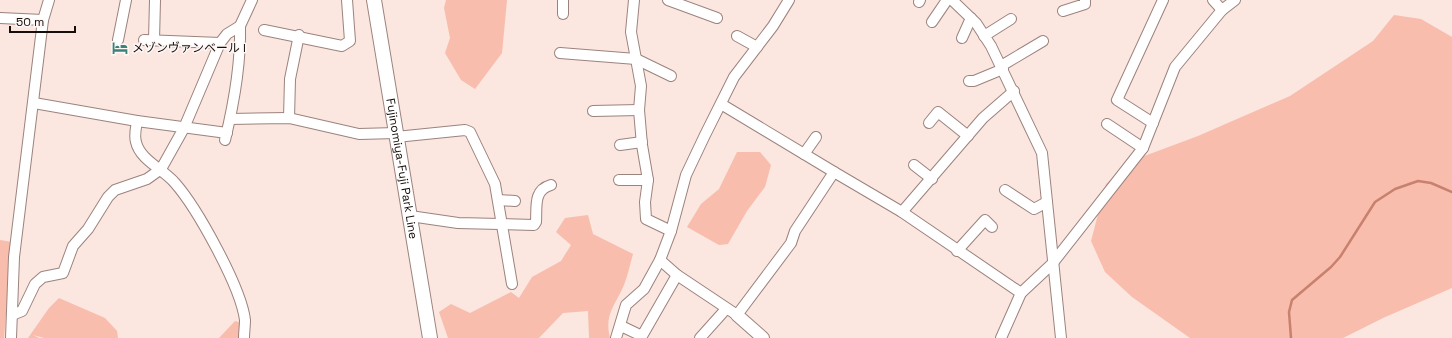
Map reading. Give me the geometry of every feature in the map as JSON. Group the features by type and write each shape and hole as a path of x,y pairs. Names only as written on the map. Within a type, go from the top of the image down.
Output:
{"main road":[{"name":"Fujinomiya-Fuji Park Line","path":"374,0 430,338"}],"street":[{"path":"11,338 14,257 43,20 49,0"},
{"path":"118,40 126,0"},
{"path":"155,0 149,40 220,43"},
{"path":"34,103 184,128 226,137 241,49 240,26 252,0"},
{"path":"264,30 342,46 350,41 347,0"},
{"path":"563,0 563,14"},
{"path":"634,0 631,32 641,86 639,110 648,180 644,202 646,219 671,231"},
{"path":"668,0 696,4 717,18"},
{"path":"616,338 621,326 626,305 644,289 660,260 671,231 686,175 734,77 773,26 789,0"},
{"path":"932,22 947,0"},
{"path":"952,0 973,21 984,36 1014,91 1042,153 1052,264 1061,338"},
{"path":"963,0 973,21"},
{"path":"1063,11 1085,4 1085,0"},
{"path":"1153,123 1117,100 1163,0"},
{"path":"1213,0 1222,10"},
{"path":"1001,338 1021,293 1052,264 1143,148 1175,67 1222,10 1235,0"},
{"path":"0,18 43,20"},
{"path":"984,36 1011,19"},
{"path":"962,38 973,21"},
{"path":"12,315 22,311 35,284 43,277 63,274 73,246 88,228 108,197 115,190 147,180 161,169 184,128 220,43 227,34 240,26"},
{"path":"289,118 290,79 299,36"},
{"path":"737,36 757,47"},
{"path":"969,81 974,81 1002,67 1043,41"},
{"path":"560,53 636,59 671,76"},
{"path":"902,212 983,118 1014,91"},
{"path":"722,104 902,212 1021,293"},
{"path":"593,111 639,110"},
{"path":"929,123 938,112 968,136"},
{"path":"230,119 289,118 359,134 396,135 465,130 470,132 495,184 512,284"},
{"path":"137,121 135,141 142,155 161,169 175,183 199,217 226,268 238,294 245,320 244,338"},
{"path":"1107,124 1143,148"},
{"path":"804,154 816,137"},
{"path":"620,144 642,142"},
{"path":"914,165 932,179"},
{"path":"737,315 791,243 795,231 834,172"},
{"path":"619,180 648,180"},
{"path":"410,216 448,222 534,225 536,222 537,195 545,187 551,185"},
{"path":"1005,190 1034,208 1047,202"},
{"path":"498,200 515,201"},
{"path":"957,250 985,220 992,227"},
{"path":"660,260 677,275 737,315 764,338"},
{"path":"621,326 642,336 677,275"},
{"path":"700,338 726,309"}],"shaded area":[{"path":"446,0 507,0 502,53 475,89 461,80 445,53 450,38 444,8"},
{"path":"1394,15 1421,19 1452,37 1452,288 1383,318 1343,338 1190,338 1132,297 1105,272 1091,241 1106,184 1131,161 1198,136 1290,96 1373,41"},
{"path":"737,152 760,152 771,165 765,187 747,211 728,244 719,245 687,227 701,204 719,189"},
{"path":"588,215 593,234 633,254 624,285 609,316 608,323 610,338 589,338 588,311 563,313 539,338 448,338 439,312 451,304 470,313 511,292 519,298 532,277 561,261 571,245 556,232 565,218"},
{"path":"0,240 12,242 4,338 0,338"},
{"path":"59,298 105,318 117,331 118,338 44,338 33,335 39,338 28,338 49,308"},
{"path":"235,321 242,323 241,338 219,338"}],"waterway":[{"path":"1291,338 1289,312 1292,300 1331,267 1340,257 1375,202 1395,189 1418,181 1431,183 1452,192"}],"place":[{"name":"メゾンヴァンベール I","path":"120,48"}]}
